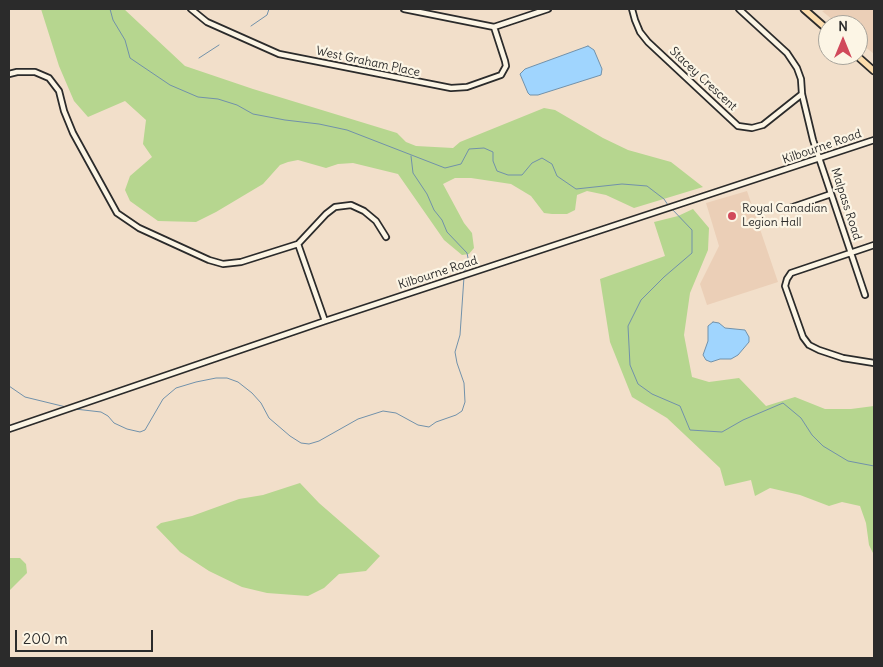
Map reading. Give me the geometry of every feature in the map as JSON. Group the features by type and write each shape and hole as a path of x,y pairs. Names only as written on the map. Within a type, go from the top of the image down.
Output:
{"main road":[{"path":"804,9 818,21"}],"street":[{"name":"West Graham Place","path":"191,9 207,22 279,54 451,88 467,88 501,75 506,66 494,27"},
{"path":"404,9 433,12 494,27 548,9"},
{"name":"Stacey Crescent","path":"632,9 640,32 648,42 738,126 752,128 763,125 802,94"},
{"name":"Malpass Road","path":"739,9 787,53 797,68 801,79 802,94 813,140 865,295"},
{"path":"9,74 35,72 49,78 59,91 64,111 73,133 117,213 139,228 210,260 223,264 241,262 298,244 326,214 335,208 350,205 364,211 376,221 386,237"},
{"name":"Kilbourne Road","path":"9,430 325,321 874,140"},
{"path":"787,209 831,194"},
{"path":"298,244 325,321"},
{"path":"874,245 791,273 785,286 803,337 809,345 843,358 874,363"}],"shaded area":[{"path":"828,9 874,9 874,54 868,49 868,15 827,15 822,11"},
{"path":"747,191 778,282 707,305 700,284 719,246 706,203"}],"green space":[{"path":"41,9 124,9 185,66 397,133 406,142 416,146 453,148 460,142 544,108 555,110 628,150 671,162 703,187 634,208 606,195 587,191 577,195 575,210 567,214 552,214 544,213 531,196 511,184 471,178 455,178 443,184 464,223 472,233 474,248 469,254 462,255 444,240 398,174 353,163 338,164 326,168 298,160 288,162 280,165 263,184 196,222 158,221 130,201 125,190 130,176 152,157 143,144 146,120 125,101 88,117 74,101 59,66"},
{"path":"693,209 709,228 708,250 690,293 684,335 692,377 709,382 739,378 766,406 795,397 825,409 851,409 874,406 874,555 869,545 866,523 860,506 842,502 829,506 800,495 770,488 755,496 751,480 725,486 720,468 667,418 632,397 610,342 600,279 665,256 654,222 678,216"},
{"path":"300,483 319,503 380,556 366,571 339,574 324,588 308,596 267,593 242,587 209,571 180,552 156,527 161,523 192,516 239,499 263,495"},
{"path":"9,558 20,558 26,564 27,573 9,591"}],"water":[{"path":"588,46 594,50 602,69 601,75 538,95 530,95 528,93 520,74 525,69"},
{"path":"713,322 719,323 725,328 745,330 749,337 749,342 738,355 731,359 720,359 711,362 706,360 703,355 708,341 708,326"}],"waterway":[{"path":"110,9 113,20 125,40 130,58 170,85 198,97 218,99 237,105 253,114 347,130 445,168 461,164 469,149 484,148 493,152 493,161 497,171 508,175 522,175 532,163 542,158 552,164 557,176 576,189 622,184 647,186 664,199 668,205"},
{"path":"251,26 267,15 269,9"},
{"path":"199,58 219,45"},
{"path":"411,156 413,173 427,194 434,210 442,220 447,232 467,253 468,258 464,273"},
{"path":"671,208 692,230 692,253 641,300 628,326 630,365 638,384 652,394 680,406 690,430 722,432 743,420 783,403 801,418 812,435 823,446 848,461 874,466"},
{"path":"75,409 101,412 114,423 140,432 145,430 163,399 176,388 216,378 227,378 238,382 252,393 261,403 269,418 301,443 309,444 319,441 358,419 383,411 396,413 418,425 429,427 462,411 465,402 464,383 455,352 460,335 464,277"},
{"path":"9,386 25,397 66,407"}],"place":[{"name":"Royal Canadian Legion Hall","path":"732,216"}]}
